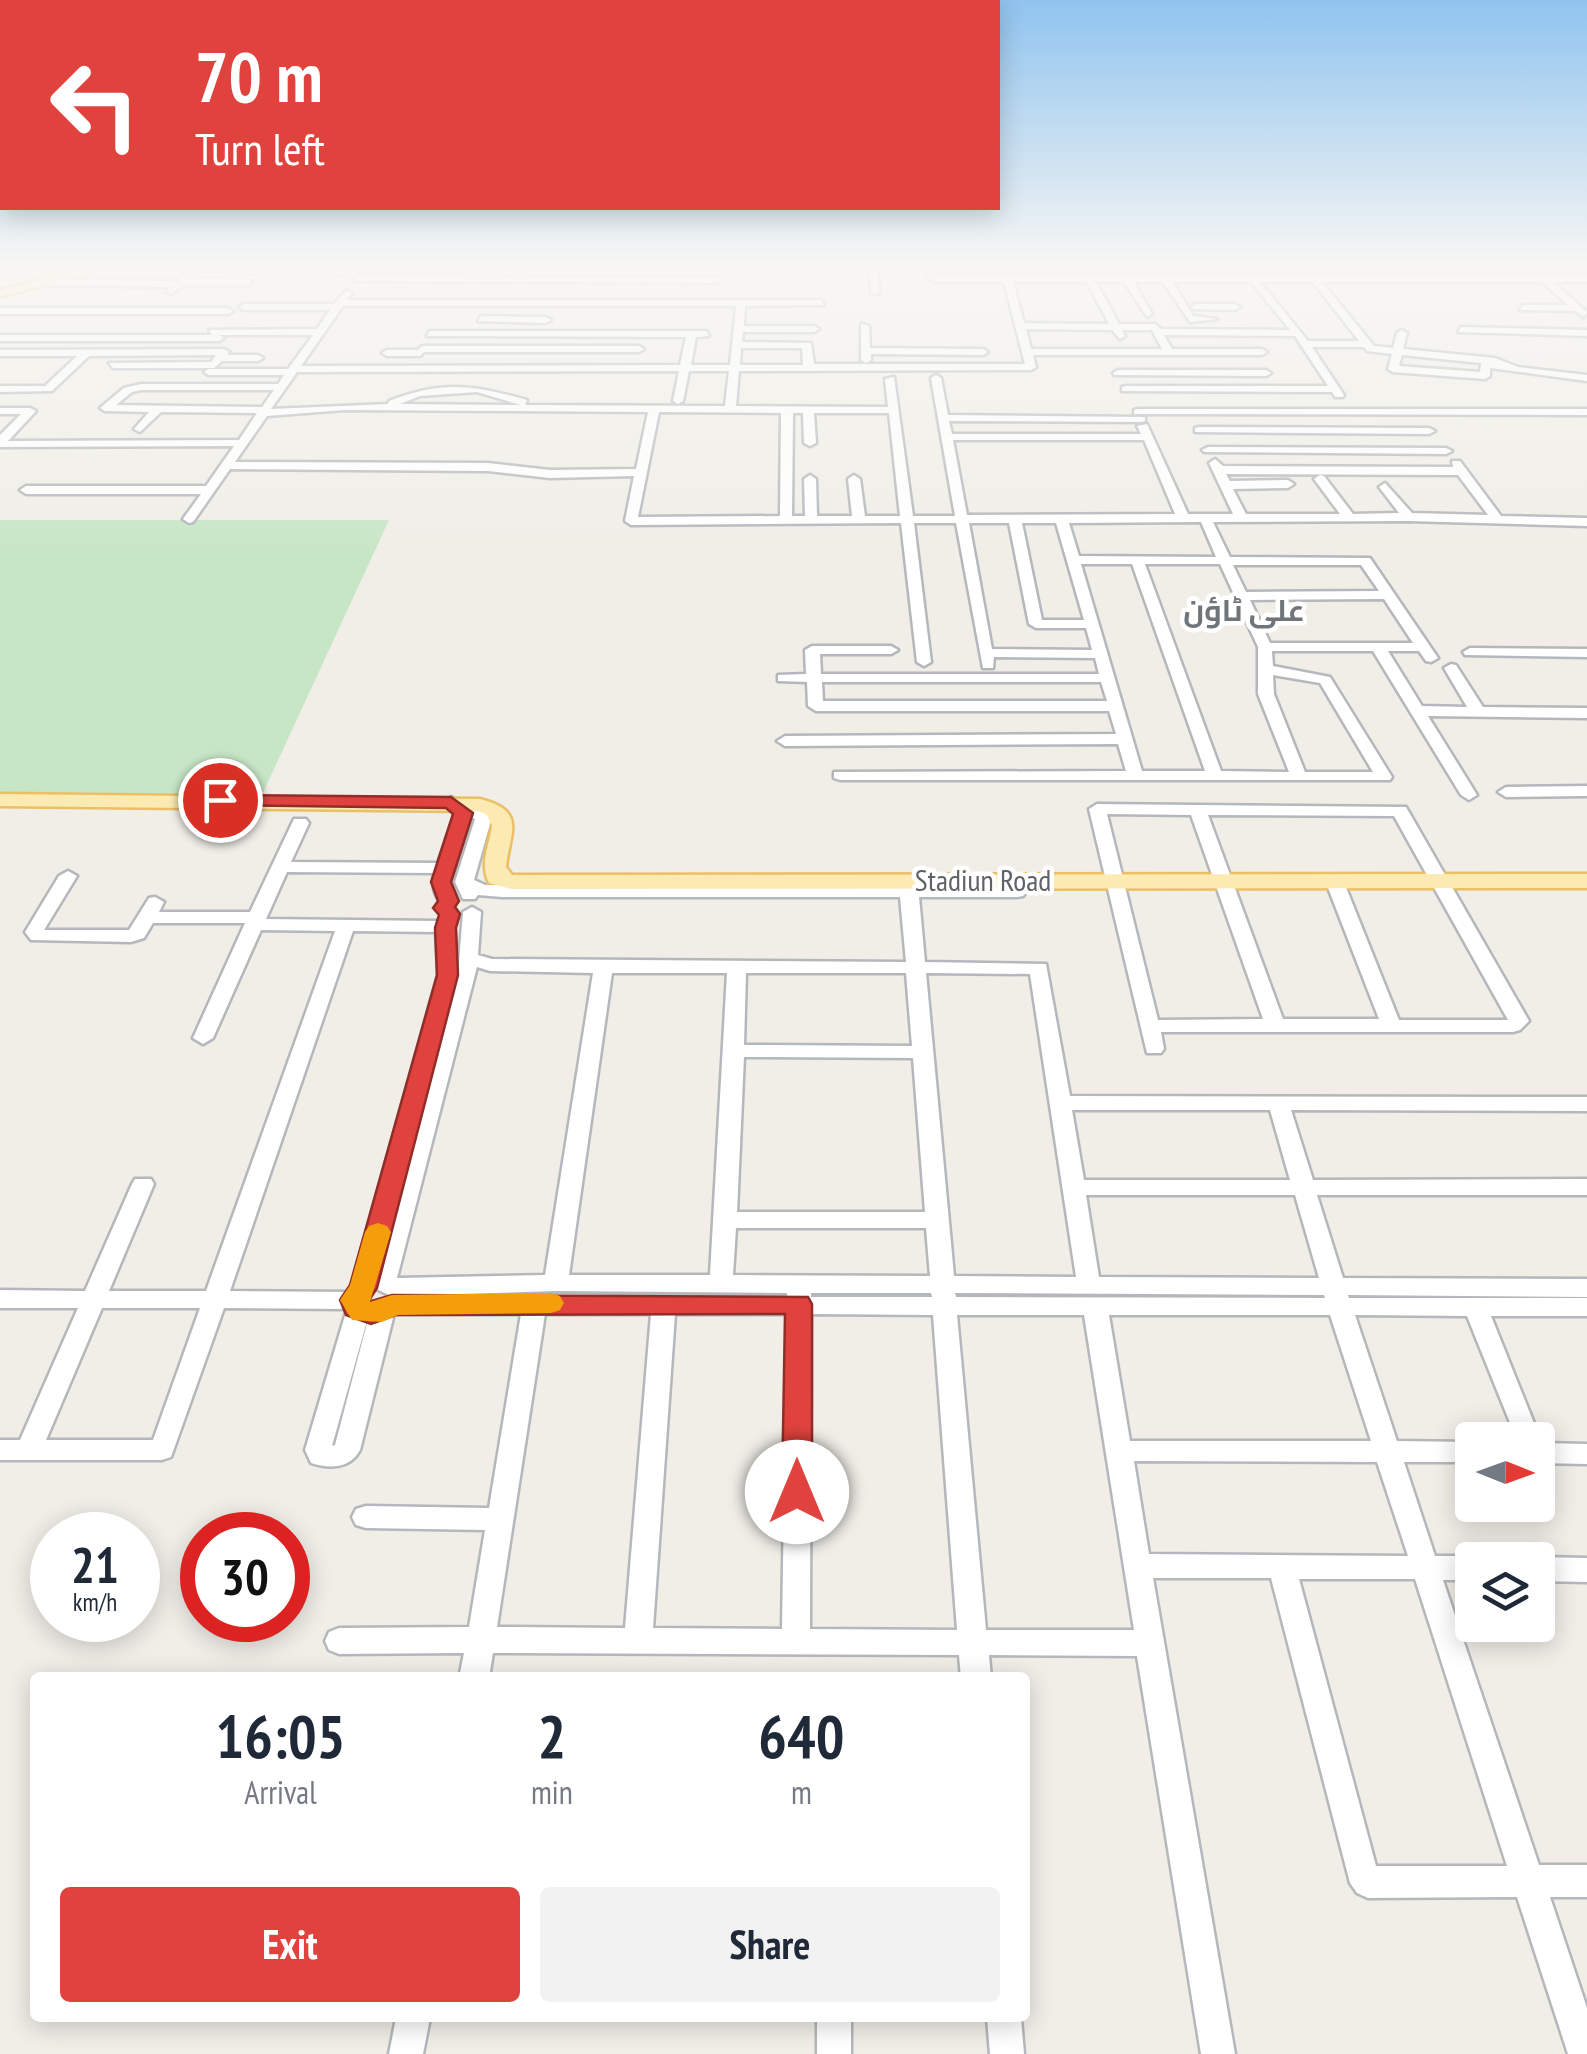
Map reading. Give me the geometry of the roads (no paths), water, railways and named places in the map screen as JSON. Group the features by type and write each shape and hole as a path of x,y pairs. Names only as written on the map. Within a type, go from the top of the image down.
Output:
{"main road":[{"path":"0,800 456,804"},
{"name":"Stadiun Road","path":"456,804 498,811 504,827 495,874 511,882 1587,881"}],"street":[{"path":"0,390 48,389 76,363"},
{"path":"102,376 115,363"},
{"path":"113,365 216,363"},
{"path":"190,519 297,363"},
{"path":"410,369 414,363"},
{"path":"542,375 545,363"},
{"path":"578,363 572,380 410,369 141,387 128,390 105,408 895,410"},
{"path":"630,386 636,363"},
{"path":"389,408 418,393 477,389 499,393 508,401 528,407 567,397 684,401 685,363"},
{"path":"730,411 734,363"},
{"path":"768,384 770,363"},
{"path":"808,363 809,370"},
{"path":"867,363 867,367"},
{"path":"576,369 1032,367 1031,363"},
{"path":"1113,363 1184,520"},
{"path":"1135,363 1138,369"},
{"path":"1318,363 1352,412"},
{"path":"1395,363 1393,369 1485,376 1485,365 1587,378"},
{"path":"1498,363 1504,366"},
{"path":"1118,373 1258,364 1279,389"},
{"path":"209,372 362,379"},
{"path":"936,378 987,659 1101,654"},
{"path":"890,379 924,662"},
{"path":"1126,388 1335,389"},
{"path":"340,408 351,393"},
{"path":"764,411 766,397"},
{"path":"210,401 266,408"},
{"path":"140,429 157,410"},
{"path":"808,410 810,444"},
{"path":"0,411 30,411 0,443"},
{"path":"654,411 630,522 1408,517 1587,522"},
{"path":"786,518 787,411"},
{"path":"1408,411 1462,471 1496,518"},
{"path":"945,418 1190,412 1587,412"},
{"path":"1190,412 1242,519"},
{"path":"1198,430 1429,432"},
{"path":"948,437 1148,437"},
{"path":"0,443 242,443"},
{"path":"1208,450 1446,452"},
{"path":"227,465 488,466 550,474 640,472"},
{"path":"1218,470 1462,471"},
{"path":"810,478 811,518"},
{"path":"854,479 859,520"},
{"path":"1320,479 1350,518"},
{"path":"1226,484 1288,484"},
{"path":"1386,487 1408,517"},
{"path":"26,490 210,490"},
{"path":"1015,519 1036,624 1093,624"},
{"path":"1062,520 1136,777"},
{"path":"1206,520 1264,647 1266,694 1299,777"},
{"path":"1137,559 1215,777"},
{"path":"1075,560 1365,561 1427,653 1378,647 1264,647"},
{"path":"1242,596 1390,595"},
{"path":"1378,647 1469,795"},
{"path":"890,650 812,650 816,706 1116,706"},
{"path":"1470,652 1587,653"},
{"path":"1451,668 1478,712"},
{"path":"840,776 1384,777 1325,680 1266,669"},
{"path":"783,678 1108,678"},
{"path":"1417,711 1587,713"},
{"path":"785,741 1125,739"},
{"path":"1506,792 1587,791"},
{"path":"456,804 463,813 441,882 448,914 448,975 375,1298 347,1450 340,1456 320,1456 318,1450 375,1298 467,977 469,898 484,817 456,804"},
{"path":"1150,1026 1519,1025 1442,880 1400,811 1098,810 1154,1049"},
{"path":"1198,810 1276,1025"},
{"path":"203,1038 300,823"},
{"path":"281,866 446,868"},
{"path":"68,876 34,932 38,936 131,936 137,934 151,909 255,921 346,924 448,914 481,890 1017,892"},
{"path":"1334,880 1392,1027"},
{"path":"909,891 975,1672"},
{"path":"0,1450 162,1450 346,924"},
{"path":"468,958 490,964 603,967 1038,968 1218,2054"},
{"path":"556,1283 603,967"},
{"path":"722,1284 736,968"},
{"path":"734,1052 922,1052"},
{"path":"1061,1103 1587,1104"},
{"path":"1279,1105 1337,1298 1586,2054"},
{"path":"28,1450 143,1184"},
{"path":"1074,1188 1587,1187"},
{"path":"725,1220 938,1220"},
{"path":"375,1298 556,1283 722,1284 799,1294"},
{"path":"0,1298 664,1303 799,1294 1337,1298 1587,1288"},
{"path":"796,1642 799,1294"},
{"path":"1337,1298 1476,1308 1587,1307"},
{"path":"475,1672 535,1303"},
{"path":"638,1641 664,1303"},
{"path":"1476,1308 1523,1422"},
{"path":"1118,1451 1455,1452"},
{"path":"1555,1453 1587,1454"},
{"path":"366,1517 500,1520"},
{"path":"1138,1566 1455,1568"},
{"path":"1282,1567 1361,1872 1368,1882 1587,1881"},
{"path":"1555,1569 1587,1570"},
{"path":"339,1641 1150,1643"},
{"path":"406,2054 412,2022"},
{"path":"834,2022 834,2054"},
{"path":"1004,2022 1007,2054"}],"district":[{"name":"علی ٹاؤن","path":"1244,611"}]}
